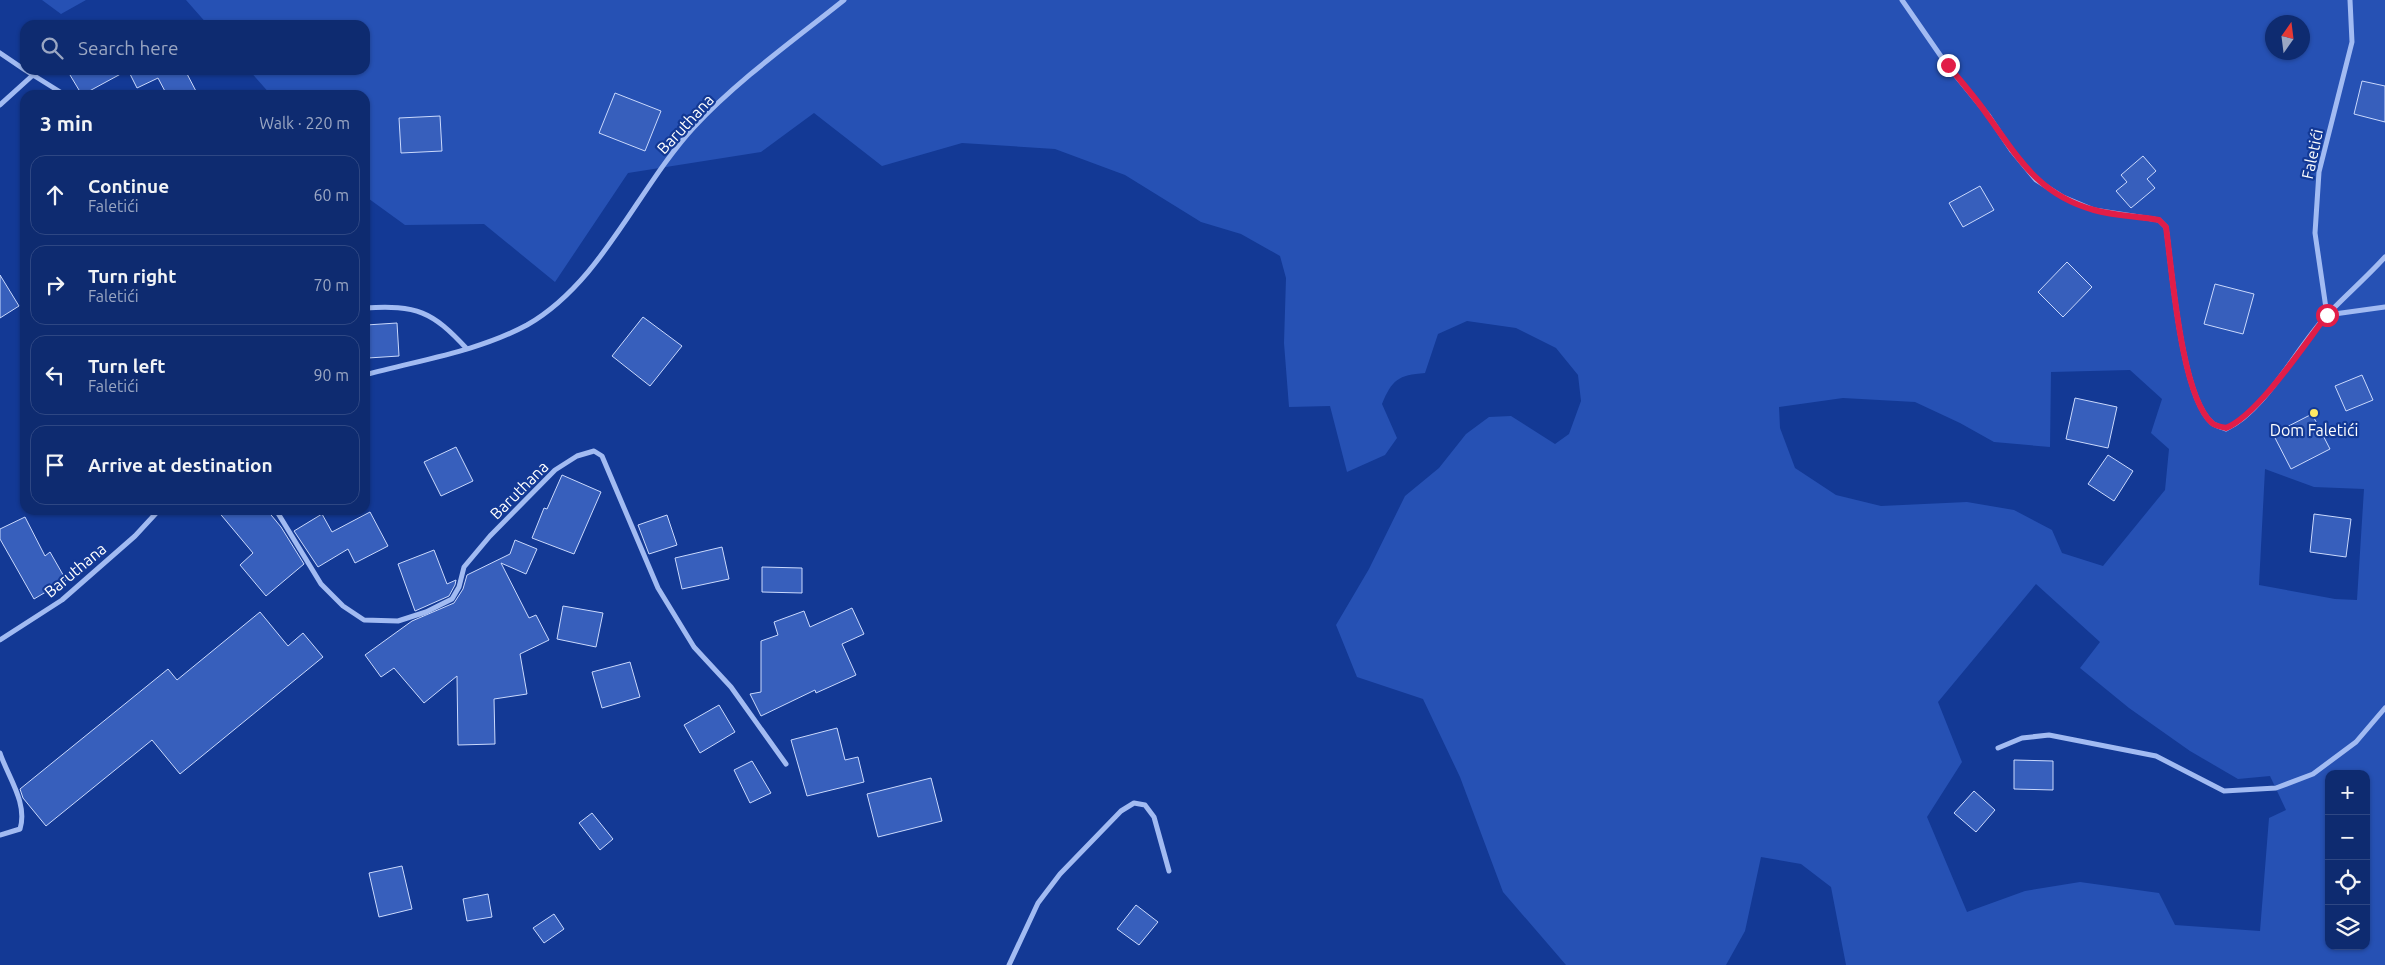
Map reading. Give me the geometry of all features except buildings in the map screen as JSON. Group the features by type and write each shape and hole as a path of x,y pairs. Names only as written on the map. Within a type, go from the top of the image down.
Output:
{"street":[{"name":"Baruthana","path":"370,374 467,349 502,337 528,324 563,299 586,276 658,173 695,127 759,68 844,0"},
{"path":"1902,0 1948,65 1988,115 2012,151 2036,180 2063,197 2094,210 2159,220 2166,227 2183,347 2192,390 2212,423 2226,428 2236,424 2252,411 2327,315 2385,257"},
{"name":"Faletići","path":"2327,315 2315,233 2319,172 2352,42 2350,0"},
{"path":"0,53 20,67"},
{"path":"0,105 33,75 57,90"},
{"path":"2327,315 2385,307"},
{"path":"370,308 410,309 427,314 447,328 467,349"},
{"name":"Baruthana","path":"279,515 322,584 343,606 364,620 398,621 426,612 452,599 460,587 464,567 490,536 555,470 577,456 594,451 602,456 658,588 694,647 731,687 786,764"},
{"name":"Baruthana","path":"0,640 62,600 135,536 154,515"},
{"path":"1998,748 2022,738 2049,735 2156,756 2224,791 2276,788 2313,774 2356,742 2385,708"},
{"path":"0,753 19,797 23,821 20,830 0,835"},
{"path":"1009,965 1038,903 1060,874 1122,811 1134,804 1145,805 1154,817 1169,871"}],"shaded area":[{"path":"42,0 86,0 61,14"},
{"path":"186,0 2385,0 2385,965 1846,965 1831,887 1801,864 1761,857 1745,931 1726,965 1566,965 1503,892 1460,777 1423,699 1357,677 1336,625 1369,569 1405,496 1439,468 1466,434 1489,417 1511,416 1555,444 1569,434 1581,401 1578,375 1556,348 1516,328 1467,321 1438,334 1425,373 1408,375 1397,380 1389,389 1382,404 1397,438 1385,455 1347,472 1330,406 1289,407 1284,343 1286,278 1280,256 1241,234 1201,222 1125,175 1055,149 962,143 882,166 814,113 761,152 628,173 555,282 484,224 405,225 370,200 370,90 267,90 253,75 370,75 370,20 204,20","holes":["2130,370 2162,399 2151,433 2169,449 2165,490 2103,566 2062,553 2052,530 2014,510 1967,502 1881,506 1836,495 1795,468 1780,428 1779,407 1843,398 1915,402 1960,423 1994,442 2050,447 2051,372","2265,469 2314,487 2364,489 2357,600 2335,599 2259,585","2036,584 2100,642 2080,668 2129,708 2190,751 2238,779 2270,776 2286,810 2269,818 2260,931 2175,925 2159,893 2080,882 2025,891 1967,912 1927,817 1962,762 1938,702"]}],"place":[{"name":"Dom Faletići","path":"2314,413"}],"route":[{"path":"1948,65 2036,180 2063,197 2094,210 2159,220 2166,227 2183,347 2192,390 2212,423 2226,428 2236,424 2252,411 2327,315"}]}
